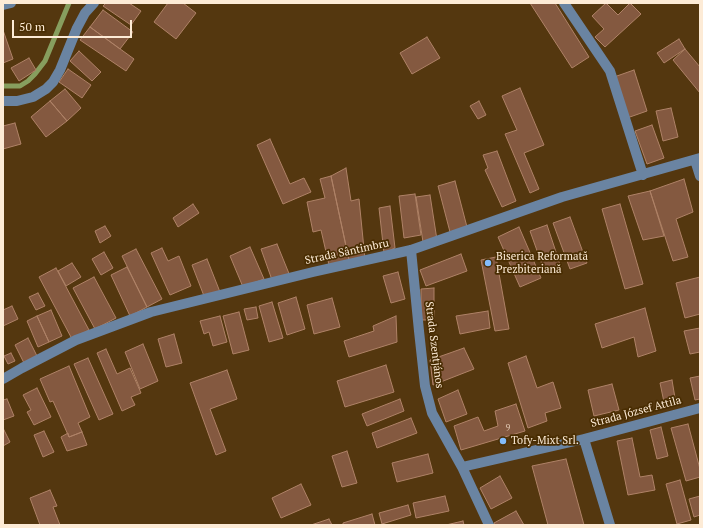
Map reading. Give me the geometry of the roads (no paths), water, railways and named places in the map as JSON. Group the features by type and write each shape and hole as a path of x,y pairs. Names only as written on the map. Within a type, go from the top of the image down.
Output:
{"street":[{"path":"3,5 11,3"},
{"path":"3,101 17,101 33,97 46,89 53,82 60,70 77,28 85,13 94,3"},
{"path":"564,3 610,71 643,175"},
{"path":"698,159 700,176"},
{"name":"Strada Sântimbru","path":"3,379 76,340 151,312 313,272 412,250 562,197 698,159"},
{"name":"Strada Szentjános","path":"412,250 418,331 425,386 432,413 462,467 489,525"},
{"name":"Strada József Attila","path":"462,467 584,439 700,408"},
{"path":"584,439 610,525"}],"waterway":[{"path":"3,86 20,86 35,74 45,61 69,3"}],"place":[{"name":"Biserica Reformată Prezbiteriană","path":"488,263"},
{"name":"Tofy-Mixt Srl.","path":"503,441"}]}
